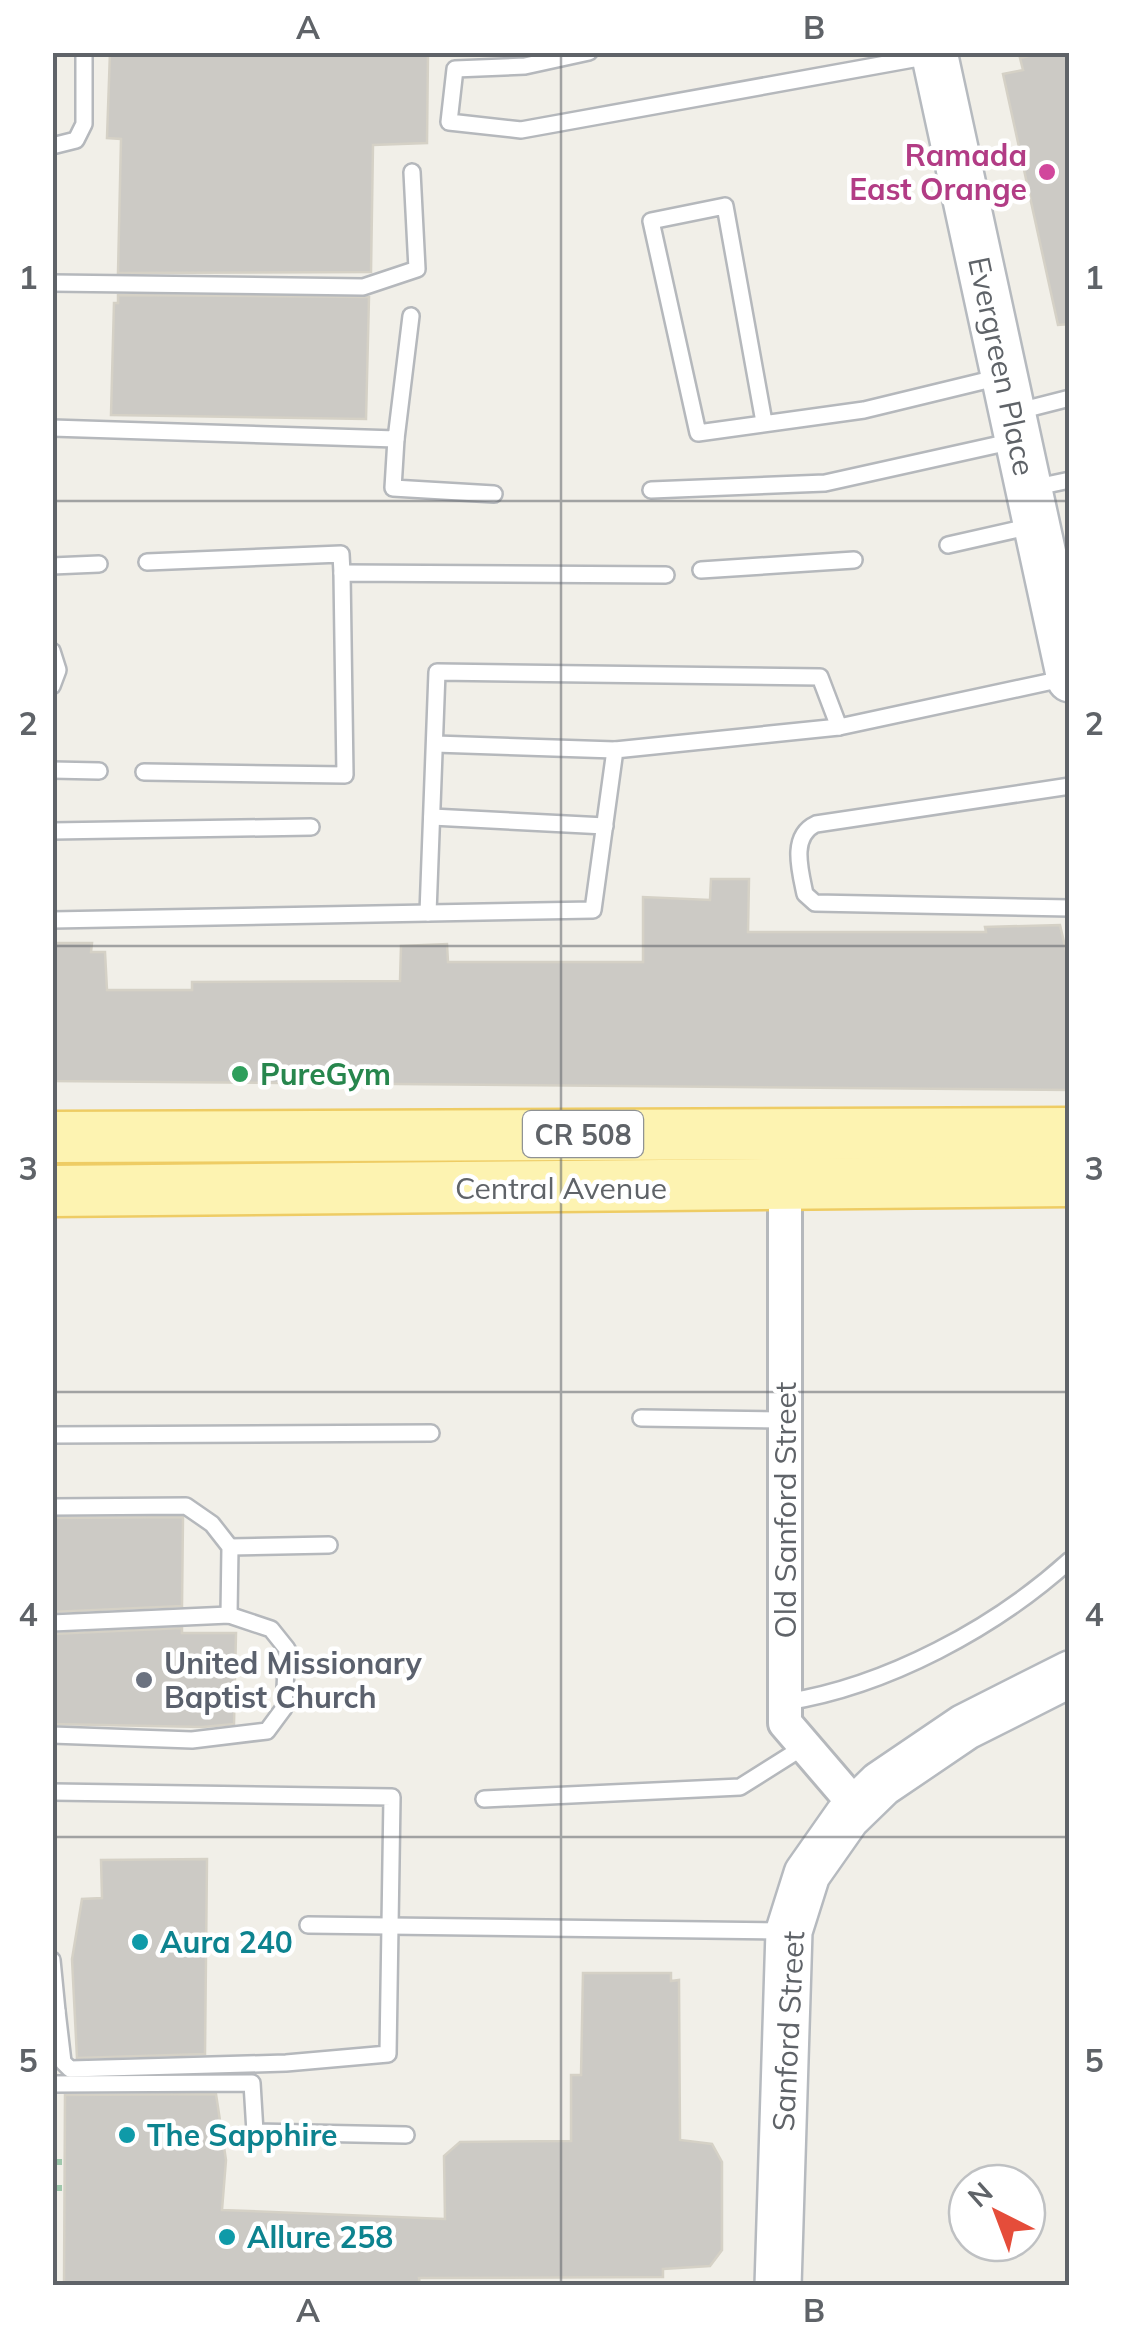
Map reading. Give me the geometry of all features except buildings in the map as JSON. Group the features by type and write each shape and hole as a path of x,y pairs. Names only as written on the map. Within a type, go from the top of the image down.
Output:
{"main road":[{"name":"Evergreen Place","path":"939,53 1012,410 1045,498 1069,678"},
{"name":"Central Avenue","path":"52,1137 1070,1134"},
{"name":"Central Avenue","path":"52,1191 1070,1181"},
{"name":"Sanford Street","path":"778,2286 788,1932 807,1874 857,1808 881,1784 965,1727 1070,1674"}],"street":[{"name":"Old Sanford Street","path":"785,1186 785,1723 857,1808"}],"lane":[{"path":"52,146 76,140 84,124 84,52"},
{"path":"588,52 525,66 455,69 449,122 521,130 939,53"},
{"path":"52,283 363,287 417,269 412,172"},
{"path":"764,422 725,206 652,221 698,434 864,410 1012,410"},
{"path":"410,316 392,488 494,494"},
{"path":"651,490 824,483 1012,410 1070,398"},
{"path":"52,428 396,439"},
{"path":"948,545 1045,498"},
{"path":"144,772 346,775 341,554 147,562"},
{"path":"701,570 854,560"},
{"path":"52,566 99,564"},
{"path":"342,574 666,575"},
{"path":"52,651 58,670 52,686"},
{"path":"428,913 438,672 820,677 840,727"},
{"path":"435,744 615,750 840,727 1069,678"},
{"path":"52,920 593,910 615,750"},
{"path":"52,770 99,771"},
{"path":"1070,786 816,824 805,829 800,839 805,894 815,903 1070,908"},
{"path":"432,818 604,826"},
{"path":"52,831 311,827"},
{"path":"641,1418 784,1420"},
{"path":"52,1434 431,1433"},
{"path":"52,1508 186,1506 212,1524 230,1547 229,1614"},
{"path":"230,1547 329,1545"},
{"path":"786,1702 833,1695 977,1631 1030,1596 1070,1560"},
{"path":"52,1622 229,1614 270,1629 288,1649 284,1708 267,1731 192,1740 52,1735"},
{"path":"484,1799 740,1787 804,1746"},
{"path":"52,1960 54,2013 62,2062 70,2069 286,2063 388,2054 392,1798 53,1792"},
{"path":"308,1925 788,1932"},
{"path":"52,2084 252,2083 255,2132 406,2136"}],"path":[{"path":"52,2162 66,2162"},
{"path":"52,2188 66,2188"}],"place":[{"name":"Ramada East Orange","path":"1047,172"},
{"name":"PureGym","path":"240,1074"},
{"name":"United Missionary Baptist Church","path":"144,1680"},
{"name":"Aura 240","path":"140,1942"},
{"name":"The Sapphire","path":"127,2135"},
{"name":"Allure 258","path":"227,2237"}]}
